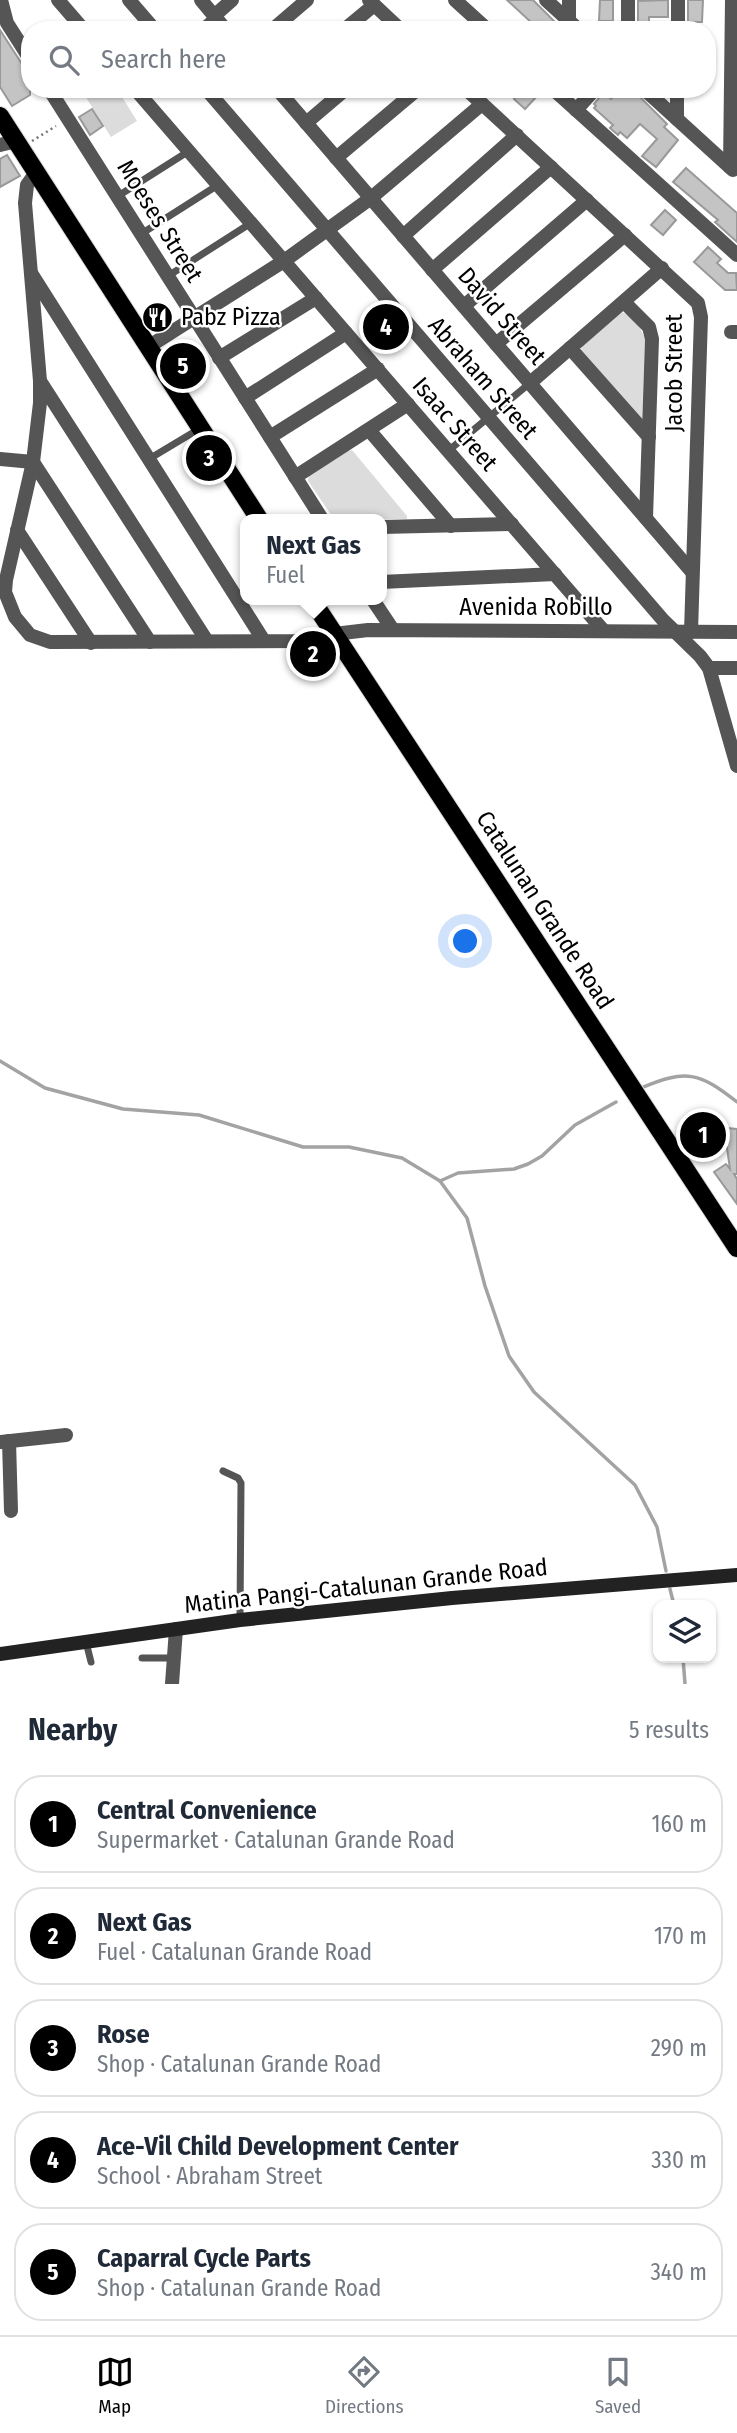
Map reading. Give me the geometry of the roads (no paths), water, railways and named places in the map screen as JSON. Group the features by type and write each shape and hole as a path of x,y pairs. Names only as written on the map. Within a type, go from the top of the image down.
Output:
{"main road":[{"path":"0,116 13,145 37,171 256,514"},
{"name":"Catalunan Grande Road","path":"315,605 737,1248"}],"street":[{"path":"1,0 7,23 21,45"},
{"path":"58,0 76,21"},
{"path":"130,0 148,21"},
{"path":"201,0 218,21"},
{"path":"214,16 232,0"},
{"path":"282,21 307,0"},
{"path":"455,0 478,21"},
{"path":"546,0 570,21"},
{"path":"569,0 573,21"},
{"path":"628,0 628,21"},
{"path":"678,0 678,21"},
{"path":"732,0 733,170"},
{"path":"353,21 371,2 391,21"},
{"name":"Moeses Street","path":"55,98 319,514"},
{"name":"Isaac Street","path":"143,98 603,630"},
{"name":"Abraham Street","path":"214,98 672,631 700,656 709,668"},
{"name":"David Street","path":"285,98 692,572"},
{"path":"306,123 335,98"},
{"path":"337,158 407,98"},
{"name":"Jacob Street","path":"476,98 693,297 700,310 691,632"},
{"path":"563,98 737,255"},
{"path":"576,110 587,98"},
{"path":"654,98 733,170"},
{"path":"677,98 677,119"},
{"path":"148,347 284,261 371,198 482,104"},
{"path":"403,236 517,135"},
{"path":"432,270 551,167"},
{"name":"Avenida Robillo","path":"37,171 26,192 29,270 40,381 33,462 5,580 5,593 22,627 38,639 91,643 306,641 334,634 393,630 737,632"},
{"path":"464,306 587,200"},
{"path":"496,344 625,235"},
{"path":"530,383 662,268"},
{"path":"29,270 240,603"},
{"path":"219,358 316,298"},
{"path":"624,302 649,327 652,339 646,518"},
{"path":"245,398 346,333"},
{"path":"570,348 649,437"},
{"path":"270,437 378,369"},
{"path":"40,381 207,641"},
{"path":"295,477 408,404"},
{"path":"369,430 451,526"},
{"path":"0,459 33,462 150,642"},
{"path":"387,527 512,524"},
{"path":"17,530 91,643"},
{"path":"387,582 555,575"},
{"path":"241,605 264,641"},
{"path":"376,605 393,630"},
{"path":"737,668 709,668 737,766"},
{"path":"11,1511 4,1441 66,1435"},
{"name":"Matina Pangi-Catalunan Grande Road","path":"0,1654 240,1620 452,1598 737,1574"},
{"path":"172,1684 176,1629"}],"lane":[{"path":"208,21 214,16"},
{"path":"117,196 189,151"},
{"path":"141,234 218,185"},
{"path":"167,276 251,223"},
{"path":"449,451 530,383"},
{"path":"149,459 200,428"},
{"path":"223,1471 242,1483 240,1620"},
{"path":"86,1642 91,1662"},
{"path":"142,1658 175,1658"}],"waterway":[{"path":"0,1061 45,1088 123,1109 199,1115 303,1147 349,1147 402,1158 440,1181 467,1218 485,1286 509,1356 534,1392 635,1485 657,1527 666,1571"},
{"path":"641,1088 670,1078 692,1077 712,1084 737,1102"},
{"path":"440,1181 458,1173 514,1169 528,1164 542,1156 575,1125 616,1102"},
{"path":"670,1589 673,1600"},
{"path":"683,1663 685,1684"}],"place":[{"name":"Pabz Pizza","path":"158,317"},
{"name":"Ace-Vil Child Development Center","path":"386,327"},
{"name":"Caparral Cycle Parts","path":"183,366"},
{"name":"Rose","path":"209,458"},
{"name":"Next Gas","path":"313,654"},
{"name":"Central Convenience","path":"703,1135"}]}
